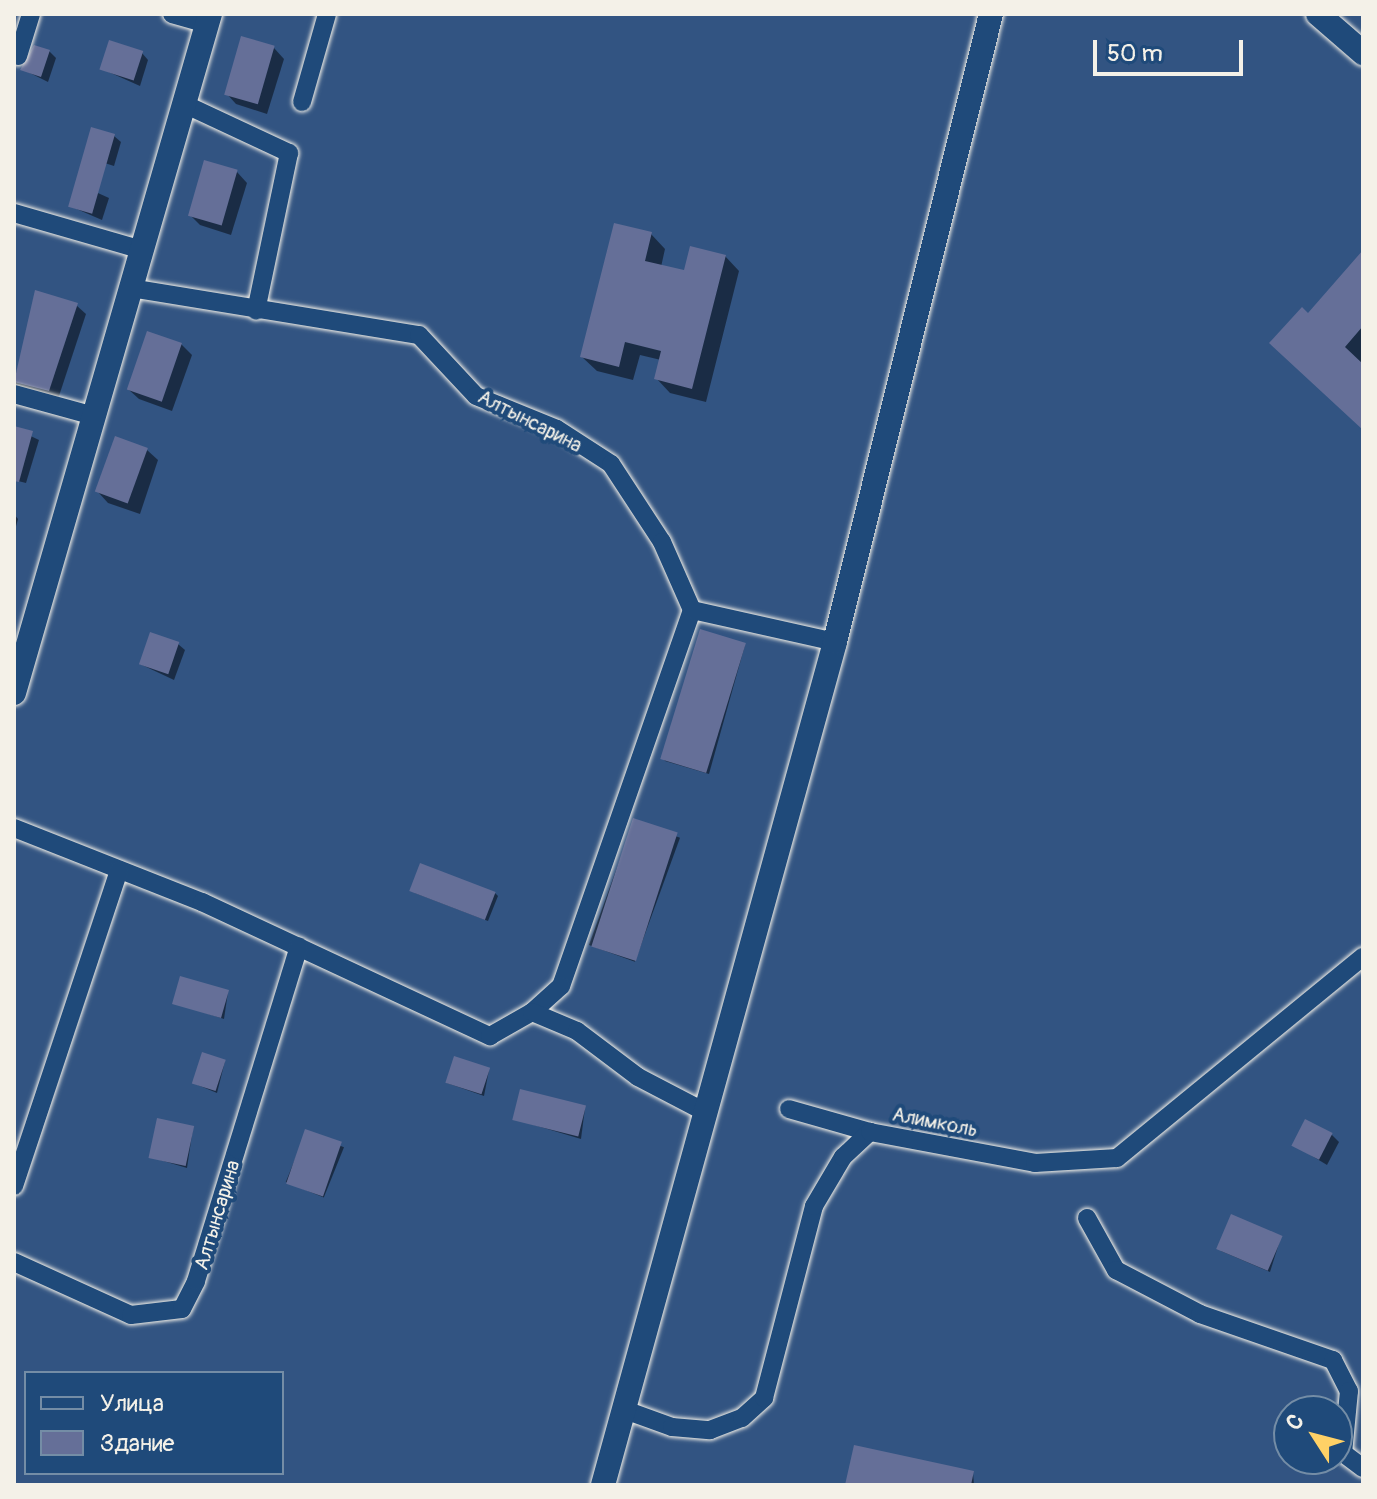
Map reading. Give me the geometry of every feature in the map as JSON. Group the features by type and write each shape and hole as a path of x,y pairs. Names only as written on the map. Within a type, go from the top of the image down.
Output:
{"street":[{"path":"18,56 31,14"},
{"path":"14,693 208,19 172,14"},
{"path":"302,102 327,14"},
{"path":"603,1485 703,1111 835,642 991,14"},
{"path":"1318,14 1363,53"},
{"path":"184,104 289,153 256,311"},
{"path":"14,213 142,250"},
{"name":"Алтынсарина","path":"131,288 256,311 419,335 476,396 557,429 611,464 662,542 692,610"},
{"path":"14,394 94,416"},
{"path":"14,828 299,947 490,1036 532,1012 561,986 692,610 835,642"},
{"path":"14,1186 119,870"},
{"name":"Алтынсарина","path":"14,1262 131,1315 182,1309 196,1281 299,947"},
{"name":"Алимколь","path":"625,1410 672,1427 710,1430 742,1418 764,1398 814,1206 843,1157 870,1132 1035,1163 1117,1158 1363,957"},
{"path":"532,1012 577,1031 638,1077 703,1111"},
{"path":"789,1109 870,1132"},
{"path":"1087,1218 1116,1270 1200,1314 1333,1360 1349,1391 1343,1453 1363,1468"}],"building":[{"path":"241,36 275,46 258,104 224,95"},
{"path":"109,40 143,51 134,81 99,69"},
{"path":"34,45 50,50 41,77 20,70"},
{"path":"91,127 115,134 92,214 68,207"},
{"path":"204,160 238,170 222,225 188,216"},
{"path":"614,223 652,232 645,261 684,270 690,246 726,255 692,389 654,379 661,351 625,342 619,367 580,357"},
{"path":"1363,250 1363,326 1345,347 1363,364 1363,430 1269,343 1302,307 1308,313"},
{"path":"35,290 78,303 49,391 14,382"},
{"path":"147,331 182,343 162,402 127,390"},
{"path":"14,426 33,431 19,482 14,481"},
{"path":"115,436 148,448 128,503 95,491"},
{"path":"700,629 746,643 706,773 660,759"},
{"path":"150,632 179,642 168,674 139,664"},
{"path":"633,818 678,833 636,961 591,946"},
{"path":"420,863 496,892 485,920 409,891"},
{"path":"180,976 229,990 221,1018 172,1004"},
{"path":"202,1052 226,1060 216,1091 192,1083"},
{"path":"454,1056 490,1068 481,1094 445,1083"},
{"path":"520,1089 586,1105 578,1137 512,1120"},
{"path":"157,1118 194,1126 186,1166 148,1158"},
{"path":"1305,1119 1333,1133 1319,1160 1291,1146"},
{"path":"305,1129 342,1142 323,1197 286,1184"},
{"path":"1231,1214 1283,1236 1268,1271 1216,1249"},
{"path":"854,1445 974,1471 971,1485 845,1485"}]}
